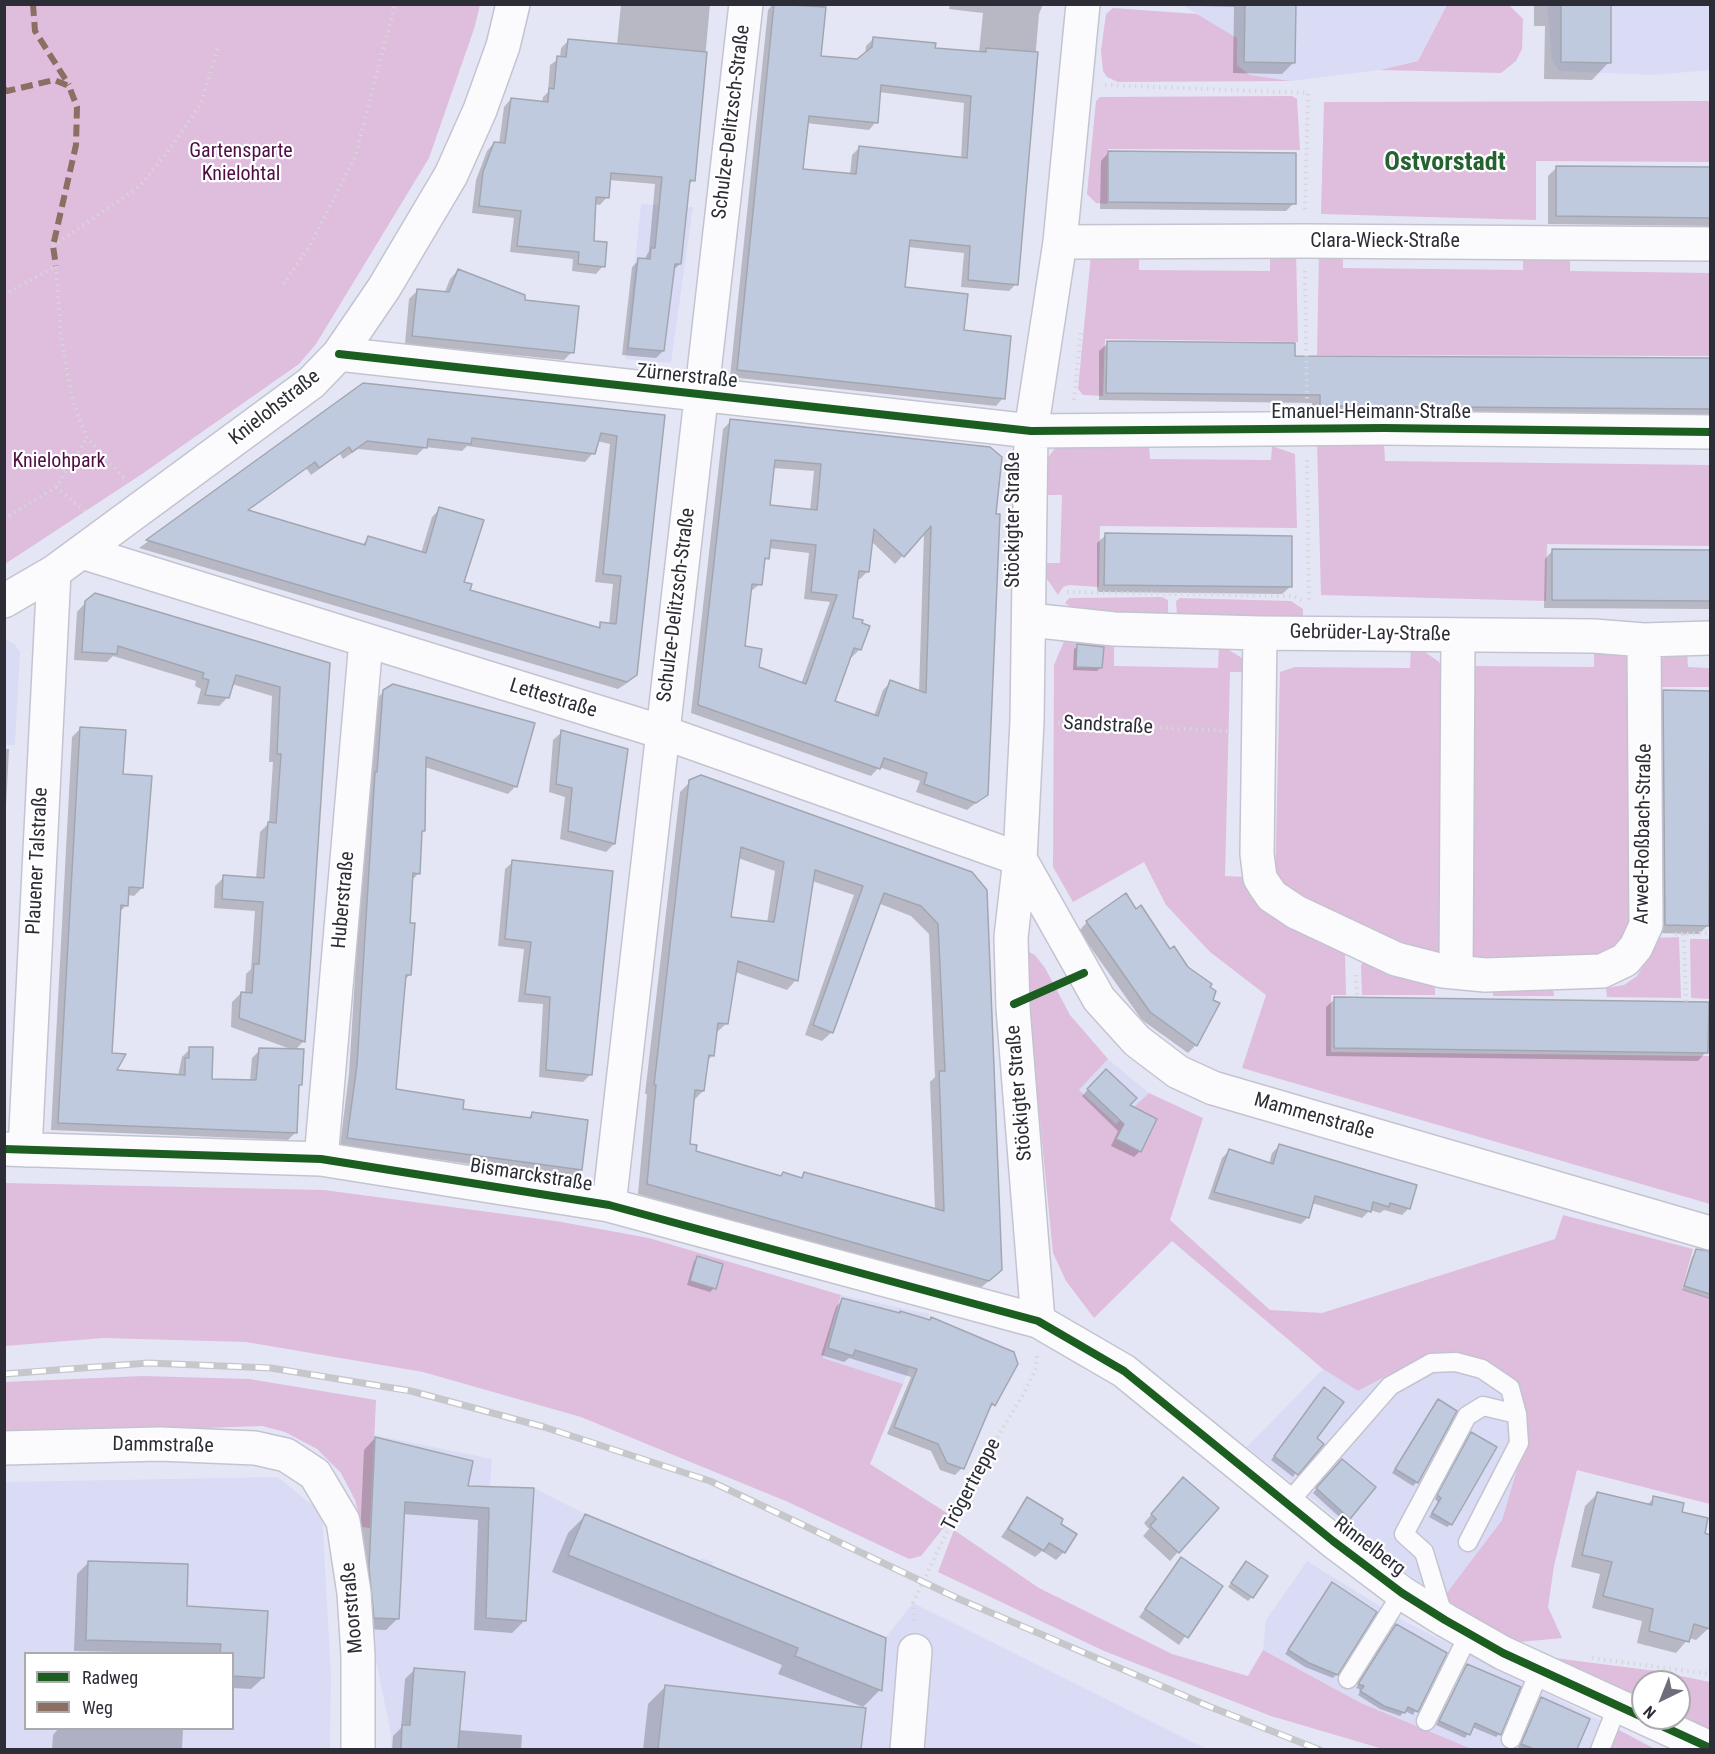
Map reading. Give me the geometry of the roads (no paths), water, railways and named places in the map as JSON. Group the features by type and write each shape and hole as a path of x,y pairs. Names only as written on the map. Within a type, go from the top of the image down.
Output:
{"street":[{"name":"Knielohstraße","path":"4,601 54,572 82,552 311,383 339,354 384,288 451,175 488,89 503,46 513,4"},
{"name":"Schulze-Delitzsch-Straße","path":"609,1205 746,4"},
{"name":"Stöckigter Straße","path":"1038,1321 1013,1008 1011,937 1020,858 1027,721 1031,431 1060,242 1083,4"},
{"name":"Clara-Wieck-Straße","path":"1060,242 1710,244"},
{"name":"Zürnerstraße","path":"339,354 1031,431"},
{"name":"Emanuel-Heimann-Straße","path":"1031,431 1307,429 1710,432"},
{"name":"Lettestraße","path":"82,552 662,732 1020,858"},
{"name":"Plauener Talstraße","path":"15,1150 54,572"},
{"name":"Gebrüder-Lay-Straße","path":"1030,620 1114,629 1260,633 1594,636 1644,640 1710,638"},
{"name":"Arwed-Roßbach-Straße","path":"1260,633 1257,854 1260,878 1264,886 1281,904 1396,959 1456,972 1485,975 1602,971 1625,960 1636,947 1646,925 1644,640"},
{"path":"1456,972 1458,635"},
{"name":"Huberstraße","path":"321,1159 366,641"},
{"name":"Mammenstraße","path":"1020,858 1099,999 1137,1041 1178,1072 1224,1091 1710,1233"},
{"name":"Bismarckstraße","path":"15,1150 321,1159 609,1205 1038,1321"},
{"name":"Rinnelberg","path":"1038,1321 1124,1371 1402,1593 1456,1627 1540,1670 1710,1748"},
{"name":"Dammstraße","path":"4,1448 160,1444 255,1448 286,1455 315,1474"},
{"name":"Moorstraße","path":"315,1474 343,1521 354,1593 358,1655 358,1749"},
{"path":"907,1749 915,1652"}],"lane":[{"path":"1288,1503 1390,1386 1431,1363 1456,1362 1482,1369 1510,1388 1517,1414 1519,1443 1468,1542"},
{"path":"1426,1721 1456,1627 1424,1552 1404,1534 1467,1416 1483,1406 1517,1414"},
{"path":"1348,1679 1402,1593"},
{"path":"1511,1739 1540,1670"},
{"path":"1600,1749 1617,1707"}],"railway":[{"path":"4,1374 148,1363 271,1368 411,1391 544,1427 710,1481 959,1599 1208,1706 1320,1750"}],"district":[{"name":"Ostvorstadt","path":"1445,163"}],"park label":[{"name":"Gartensparte Knielohtal","path":"241,164"},
{"name":"Knielohpark","path":"59,462"}]}
